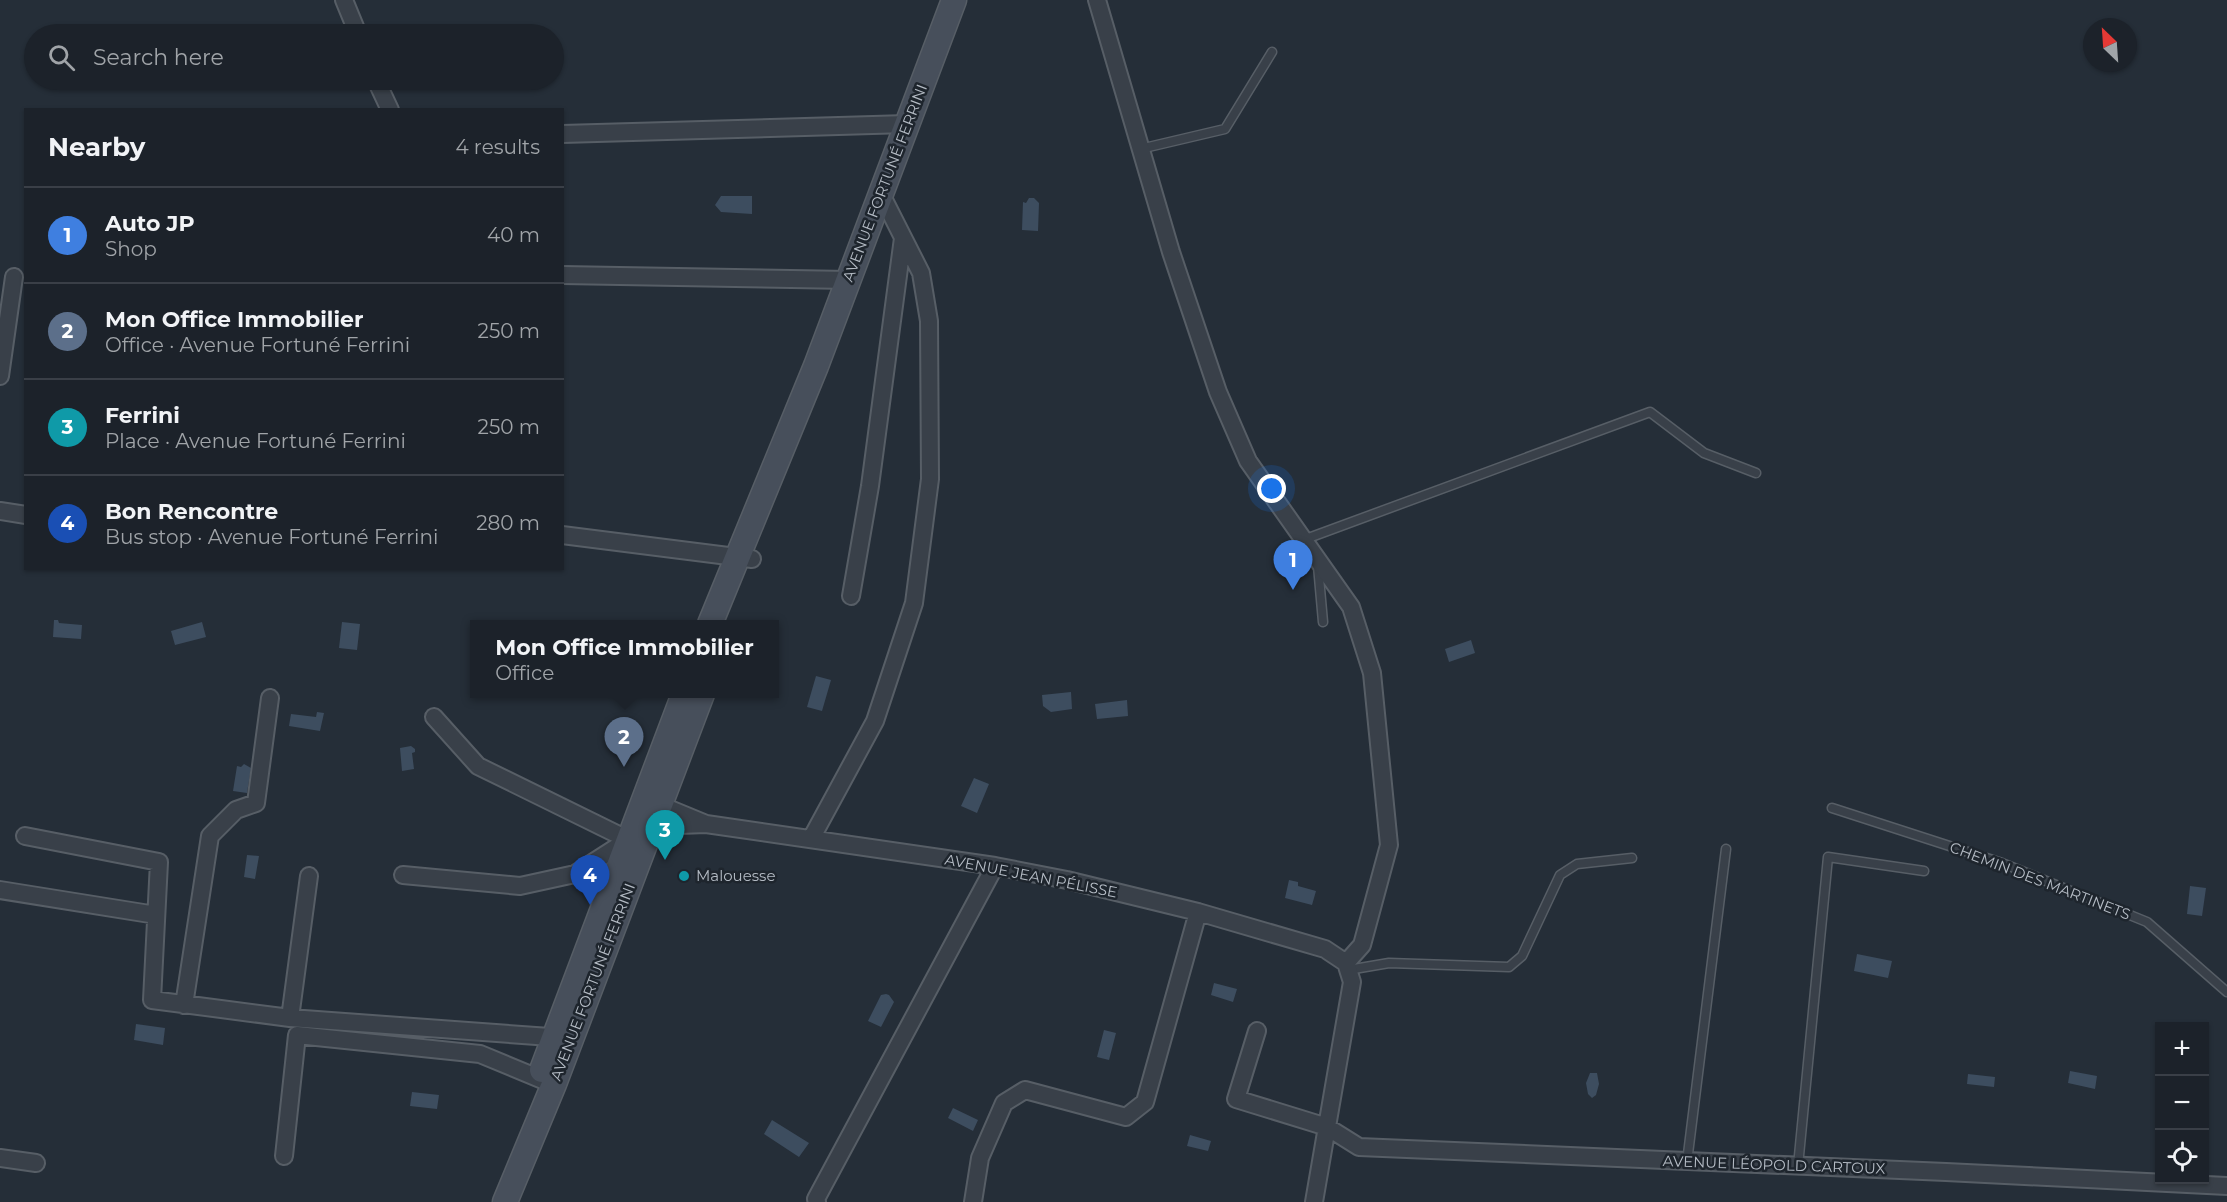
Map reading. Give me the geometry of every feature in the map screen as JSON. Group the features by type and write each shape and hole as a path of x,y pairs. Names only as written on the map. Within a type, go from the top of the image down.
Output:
{"main road":[{"name":"AVENUE FORTUNÉ FERRINI","path":"712,620 744,558 954,0"},
{"name":"AVENUE FORTUNÉ FERRINI","path":"729,620 744,558"},
{"name":"AVENUE FORTUNÉ FERRINI","path":"651,814 683,698"},
{"name":"AVENUE FORTUNÉ FERRINI","path":"505,1202 546,1081 636,844 700,698"},
{"name":"AVENUE FORTUNÉ FERRINI","path":"495,1202 546,1081"}],"street":[{"path":"344,0 354,24"},
{"path":"1097,0 1171,252 1218,392 1248,462 1351,607 1372,673 1389,845 1362,945 1347,967 1352,982 1314,1202"},
{"path":"381,90 389,108"},
{"path":"564,134 907,124"},
{"path":"812,839 875,721 914,603 930,479 929,321 921,273 881,194"},
{"path":"851,596 870,486 903,238"},
{"path":"564,275 849,280"},
{"path":"0,376 4,321 14,277"},
{"path":"0,511 24,515"},
{"path":"564,535 744,558"},
{"path":"184,1005 210,836 236,810 256,803 270,698"},
{"path":"434,717 478,766 636,844"},
{"name":"AVENUE JEAN PÉLISSE","path":"651,814 995,866 1067,880 1198,912 1325,949 1347,967"},
{"path":"25,836 159,862 152,1000 290,1018 562,1038"},
{"path":"403,875 520,886 575,874 636,844"},
{"path":"817,1202 816,1199 995,866"},
{"path":"290,1018 309,876"},
{"path":"0,890 156,915"},
{"path":"973,1202 980,1158 1004,1103 1025,1090 1126,1117 1145,1102 1198,912"},
{"name":"AVENUE LÉOPOLD CARTOUX","path":"1257,1030 1236,1099 1327,1127 1359,1147 2227,1186"},
{"path":"284,1156 297,1035 480,1054 546,1081"},
{"path":"0,1158 36,1163"}],"lane":[{"path":"1140,149 1225,129 1272,52"},
{"path":"1304,540 1650,412 1704,453 1756,473"},
{"path":"1317,559 1323,622"},
{"name":"CHEMIN DES MARTINETS","path":"1832,808 2002,863 2147,922 2227,992"},
{"path":"1687,1161 1726,849"},
{"path":"1798,1167 1828,856 1924,871"},
{"path":"1347,967 1389,963 1509,967 1522,956 1560,875 1577,864 1632,858"}],"water":[{"path":"721,196 752,196 752,214 721,212 715,205"},
{"path":"1029,198 1034,198 1039,203 1038,231 1022,230 1023,202 1026,203"},
{"path":"54,620 58,620 59,623 82,625 81,639 53,637"},
{"path":"202,622 206,637 175,645 171,631"},
{"path":"342,622 360,624 357,650 339,648"},
{"path":"1471,640 1475,653 1449,662 1445,649"},
{"path":"816,676 831,680 822,711 807,707"},
{"path":"1071,692 1072,709 1051,712 1043,706 1042,695"},
{"path":"1127,700 1128,716 1097,719 1095,704"},
{"path":"317,712 324,713 320,731 289,726 291,714 316,717"},
{"path":"411,746 415,749 412,753 414,769 402,771 400,748"},
{"path":"244,764 251,768 247,793 233,791 237,766 241,767"},
{"path":"974,778 989,784 977,813 961,806"},
{"path":"247,855 259,856 255,879 244,877"},
{"path":"1289,880 1298,882 1298,886 1316,891 1312,905 1285,898"},
{"path":"2190,886 2206,888 2202,916 2187,914"},
{"path":"1857,954 1892,961 1888,978 1854,971"},
{"path":"1214,983 1237,989 1233,1002 1211,995"},
{"path":"886,994 894,1002 881,1027 868,1021 881,995"},
{"path":"136,1024 165,1028 163,1045 134,1040"},
{"path":"1104,1030 1116,1033 1109,1060 1097,1057"},
{"path":"2070,1071 2097,1076 2095,1089 2068,1083"},
{"path":"1590,1073 1597,1073 1599,1084 1596,1095 1592,1098 1588,1094 1586,1083"},
{"path":"1968,1074 1995,1077 1994,1087 1967,1084"},
{"path":"412,1092 439,1095 437,1109 410,1106"},
{"path":"953,1108 978,1120 973,1131 948,1118"},
{"path":"772,1120 809,1143 799,1157 764,1134"},
{"path":"1190,1135 1211,1141 1208,1151 1187,1146"}],"place":[{"name":"Auto JP","path":"1293,590"},
{"name":"Mon Office Immobilier","path":"624,767"},
{"name":"Ferrini","path":"665,860"},
{"name":"Malouesse","path":"684,876"},
{"name":"Bon Rencontre","path":"590,905"}]}
